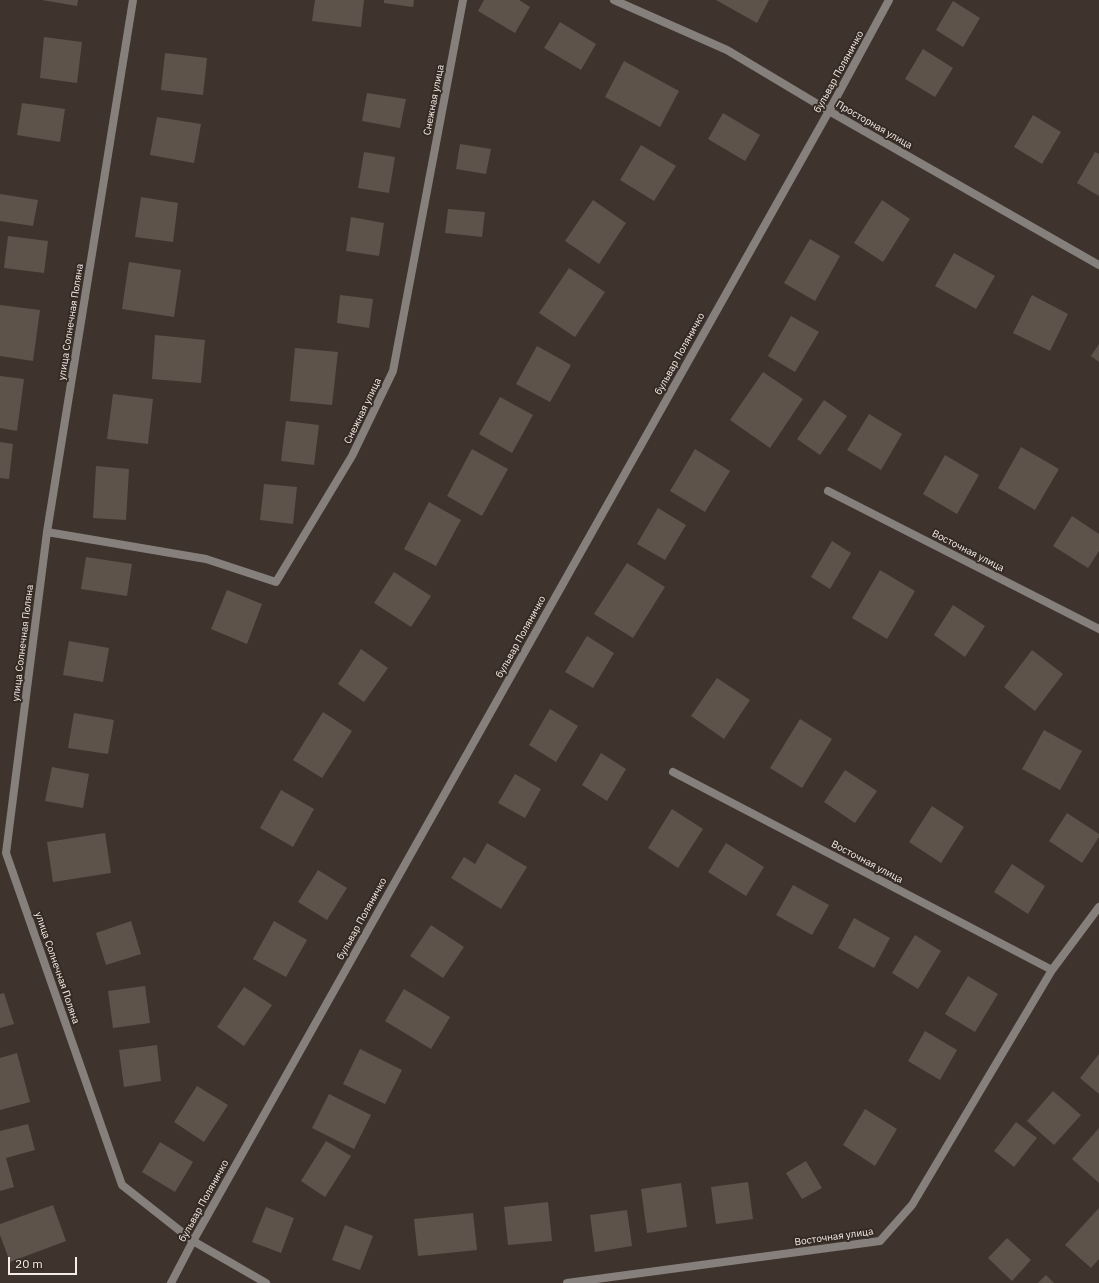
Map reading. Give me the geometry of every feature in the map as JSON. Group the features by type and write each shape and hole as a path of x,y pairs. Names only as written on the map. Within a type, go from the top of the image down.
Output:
{"street":[{"name":"улица Солнечная Поляна","path":"133,0 47,532 6,853 122,1185 193,1240"},
{"name":"Снежная улица","path":"47,532 206,559 276,582 352,456 394,372 463,0"},
{"name":"Просторная улица","path":"614,0 727,50 1099,265"},
{"name":"бульвар Поляничко","path":"171,1283 193,1240 829,110 889,0"},
{"name":"Восточная улица","path":"828,491 1099,629"},
{"name":"Восточная улица","path":"673,772 1052,970"},
{"name":"Восточная улица","path":"567,1283 880,1241 912,1205 1052,970 1099,907"},
{"path":"193,1240 266,1283"}],"building":[{"path":"42,0 78,0 77,6"},
{"path":"315,0 364,0 361,27 312,21"},
{"path":"384,0 414,0 413,7 384,3"},
{"path":"484,0 519,0 530,7 515,33 478,11"},
{"path":"716,0 769,0 757,23"},
{"path":"953,1 980,18 963,47 936,30"},
{"path":"560,22 596,44 581,70 544,48"},
{"path":"44,37 82,42 77,83 40,78"},
{"path":"923,49 953,68 935,97 905,79"},
{"path":"165,53 207,58 203,95 161,90"},
{"path":"624,61 679,91 660,127 605,97"},
{"path":"367,93 406,99 400,128 362,121"},
{"path":"22,103 65,109 60,142 17,135"},
{"path":"723,113 760,135 745,161 708,139"},
{"path":"1033,115 1061,132 1042,164 1014,147"},
{"path":"157,117 201,124 194,163 150,155"},
{"path":"460,144 491,149 486,174 456,169"},
{"path":"641,145 676,166 654,201 620,180"},
{"path":"364,152 395,157 389,193 358,188"},
{"path":"1095,152 1099,154 1099,196 1077,183"},
{"path":"0,194 38,200 33,226 0,221"},
{"path":"141,197 178,203 173,242 135,237"},
{"path":"593,200 626,223 599,264 565,241"},
{"path":"882,200 910,219 883,262 854,243"},
{"path":"448,209 485,212 482,237 445,233"},
{"path":"351,217 384,223 379,256 346,251"},
{"path":"8,236 48,241 44,273 4,268"},
{"path":"810,239 840,256 815,301 784,283"},
{"path":"954,253 995,276 976,309 935,286"},
{"path":"129,262 181,270 174,317 122,309"},
{"path":"569,268 605,292 575,337 539,313"},
{"path":"340,295 373,299 369,328 337,323"},
{"path":"1032,295 1068,314 1050,351 1013,333"},
{"path":"0,305 40,310 33,361 0,356"},
{"path":"791,316 819,332 795,372 768,356"},
{"path":"155,335 205,340 201,383 152,379"},
{"path":"1099,344 1099,362 1091,356"},
{"path":"537,346 571,365 550,402 516,384"},
{"path":"295,348 338,352 332,405 290,401"},
{"path":"763,372 803,399 770,448 730,420"},
{"path":"0,376 24,379 17,431 0,428"},
{"path":"113,394 153,399 148,444 107,439"},
{"path":"500,397 533,415 512,453 479,434"},
{"path":"824,400 847,416 820,455 797,439"},
{"path":"869,414 902,434 881,470 847,450"},
{"path":"286,421 319,425 314,465 281,461"},
{"path":"0,442 13,444 9,479 0,478"},
{"path":"1021,447 1059,469 1035,510 998,488"},
{"path":"472,449 508,469 482,516 447,496"},
{"path":"695,449 730,471 705,512 670,491"},
{"path":"945,455 979,475 957,514 923,494"},
{"path":"96,466 129,469 126,520 93,518"},
{"path":"264,484 297,487 293,524 260,520"},
{"path":"429,502 461,520 436,566 404,549"},
{"path":"658,508 686,525 665,560 637,544"},
{"path":"1072,516 1099,534 1099,551 1088,568 1053,546"},
{"path":"832,541 851,553 830,589 811,577"},
{"path":"86,557 132,564 127,596 81,589"},
{"path":"627,563 665,587 633,638 594,614"},
{"path":"880,570 915,591 887,639 852,618"},
{"path":"394,572 431,596 411,627 374,603"},
{"path":"227,590 262,604 247,644 211,629"},
{"path":"953,605 985,626 965,657 934,635"},
{"path":"587,636 614,653 593,688 565,672"},
{"path":"69,641 109,648 103,682 63,675"},
{"path":"361,649 388,668 364,702 338,684"},
{"path":"1032,650 1063,674 1035,711 1004,687"},
{"path":"717,678 750,700 724,739 691,716"},
{"path":"550,709 578,726 556,762 529,745"},
{"path":"323,712 352,731 322,778 293,760"},
{"path":"74,713 114,720 108,754 68,748"},
{"path":"800,719 832,739 802,788 770,768"},
{"path":"1044,730 1082,751 1060,790 1022,769"},
{"path":"601,753 626,769 607,801 582,785"},
{"path":"52,767 89,774 83,808 45,801"},
{"path":"845,770 877,791 855,823 824,802"},
{"path":"515,774 541,789 525,818 498,803"},
{"path":"281,790 314,809 293,847 260,828"},
{"path":"932,806 964,827 941,863 909,842"},
{"path":"672,809 703,829 678,868 648,848"},
{"path":"1067,813 1099,834 1099,837 1082,863 1049,841"},
{"path":"105,833 111,873 53,882 47,842"},
{"path":"487,843 527,867 501,909 451,878 464,857 475,864"},
{"path":"726,843 764,867 746,896 708,872"},
{"path":"1012,864 1045,886 1028,914 994,892"},
{"path":"318,870 347,888 327,920 298,902"},
{"path":"793,885 829,905 812,935 776,915"},
{"path":"854,918 890,938 874,968 838,948"},
{"path":"131,921 141,954 106,965 96,933"},
{"path":"274,921 307,940 286,977 253,959"},
{"path":"431,925 464,947 443,978 410,956"},
{"path":"915,935 941,951 918,989 892,973"},
{"path":"968,976 998,994 975,1032 945,1014"},
{"path":"145,986 150,1023 113,1028 108,991"},
{"path":"244,987 272,1005 244,1046 217,1027"},
{"path":"404,989 450,1017 431,1049 385,1021"},
{"path":"4,993 14,1024 0,1028 0,994"},
{"path":"925,1031 957,1050 940,1080 908,1061"},
{"path":"157,1045 161,1081 124,1087 119,1050"},
{"path":"360,1049 402,1070 385,1104 343,1084"},
{"path":"17,1053 30,1102 0,1110 0,1058"},
{"path":"1099,1054 1099,1094 1080,1078"},
{"path":"197,1086 228,1105 204,1142 174,1122"},
{"path":"1053,1091 1081,1115 1054,1145 1027,1121"},
{"path":"329,1094 371,1115 354,1149 312,1128"},
{"path":"865,1109 897,1129 875,1166 843,1145"},
{"path":"1016,1122 1037,1138 1014,1167 994,1151"},
{"path":"28,1124 35,1150 6,1158 14,1187 0,1191 0,1131"},
{"path":"1099,1128 1099,1183 1072,1159"},
{"path":"326,1141 351,1156 325,1197 301,1181"},
{"path":"160,1142 193,1162 175,1192 142,1172"},
{"path":"806,1161 822,1188 802,1199 786,1173"},
{"path":"748,1182 753,1219 716,1224 711,1187"},
{"path":"681,1183 687,1227 647,1233 641,1189"},
{"path":"548,1202 552,1241 508,1245 504,1207"},
{"path":"53,1205 66,1241 10,1262 0,1235 0,1224"},
{"path":"266,1207 294,1218 281,1253 252,1242"},
{"path":"1099,1208 1099,1259 1091,1268 1065,1245"},
{"path":"627,1210 632,1246 595,1252 590,1215"},
{"path":"473,1213 477,1250 418,1256 414,1219"},
{"path":"345,1225 373,1236 360,1270 332,1260"},
{"path":"1007,1238 1031,1260 1012,1281 988,1258"},
{"path":"1046,1275 1054,1283 1038,1283"}]}
